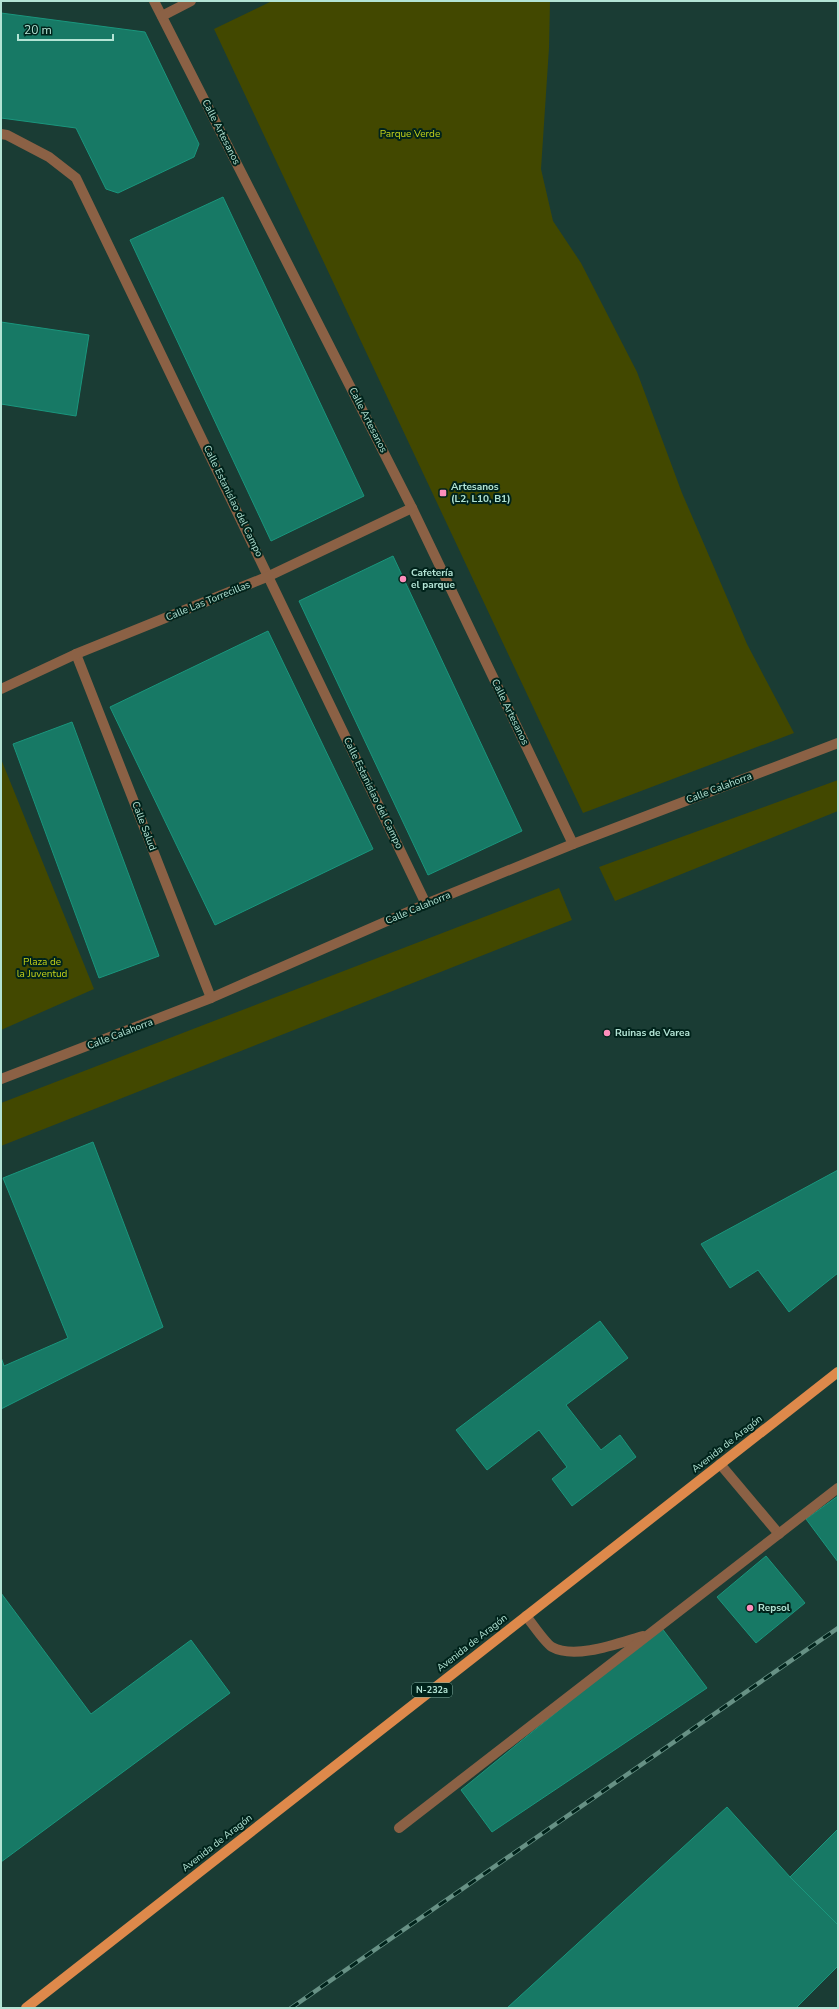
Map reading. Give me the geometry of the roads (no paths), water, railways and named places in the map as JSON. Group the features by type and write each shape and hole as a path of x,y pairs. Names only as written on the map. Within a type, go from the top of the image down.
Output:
{"main road":[{"name":"Avenida de Aragón","path":"26,2008 838,1372"}],"street":[{"name":"Calle Artesanos","path":"154,1 412,508 573,844"},
{"path":"162,16 191,1"},
{"name":"Calle Estanislao del Campo","path":"1,134 7,135 49,157 76,178 426,904"},
{"name":"Calle Las Torrecillas","path":"1,689 76,654 269,576 412,508"},
{"name":"Calle Salud","path":"76,654 211,998"},
{"name":"Calle Calahorra","path":"1,1079 211,998 426,904 573,844 838,743"},
{"path":"720,1464 779,1534"},
{"path":"399,1828 838,1488"},
{"path":"526,1616 551,1647 573,1653 613,1645 649,1635"}],"railway":[{"path":"291,2008 838,1628"}],"place":[{"name":"Artesanos (L2, L10, B1)","path":"443,493"},
{"name":"Cafetería el parque","path":"403,579"},
{"name":"Ruinas de Varea","path":"607,1033"},
{"name":"Repsol","path":"750,1608"}],"park label":[{"name":"Parque Verde","path":"410,134"},
{"name":"Plaza de la Juventud","path":"42,968"}]}
